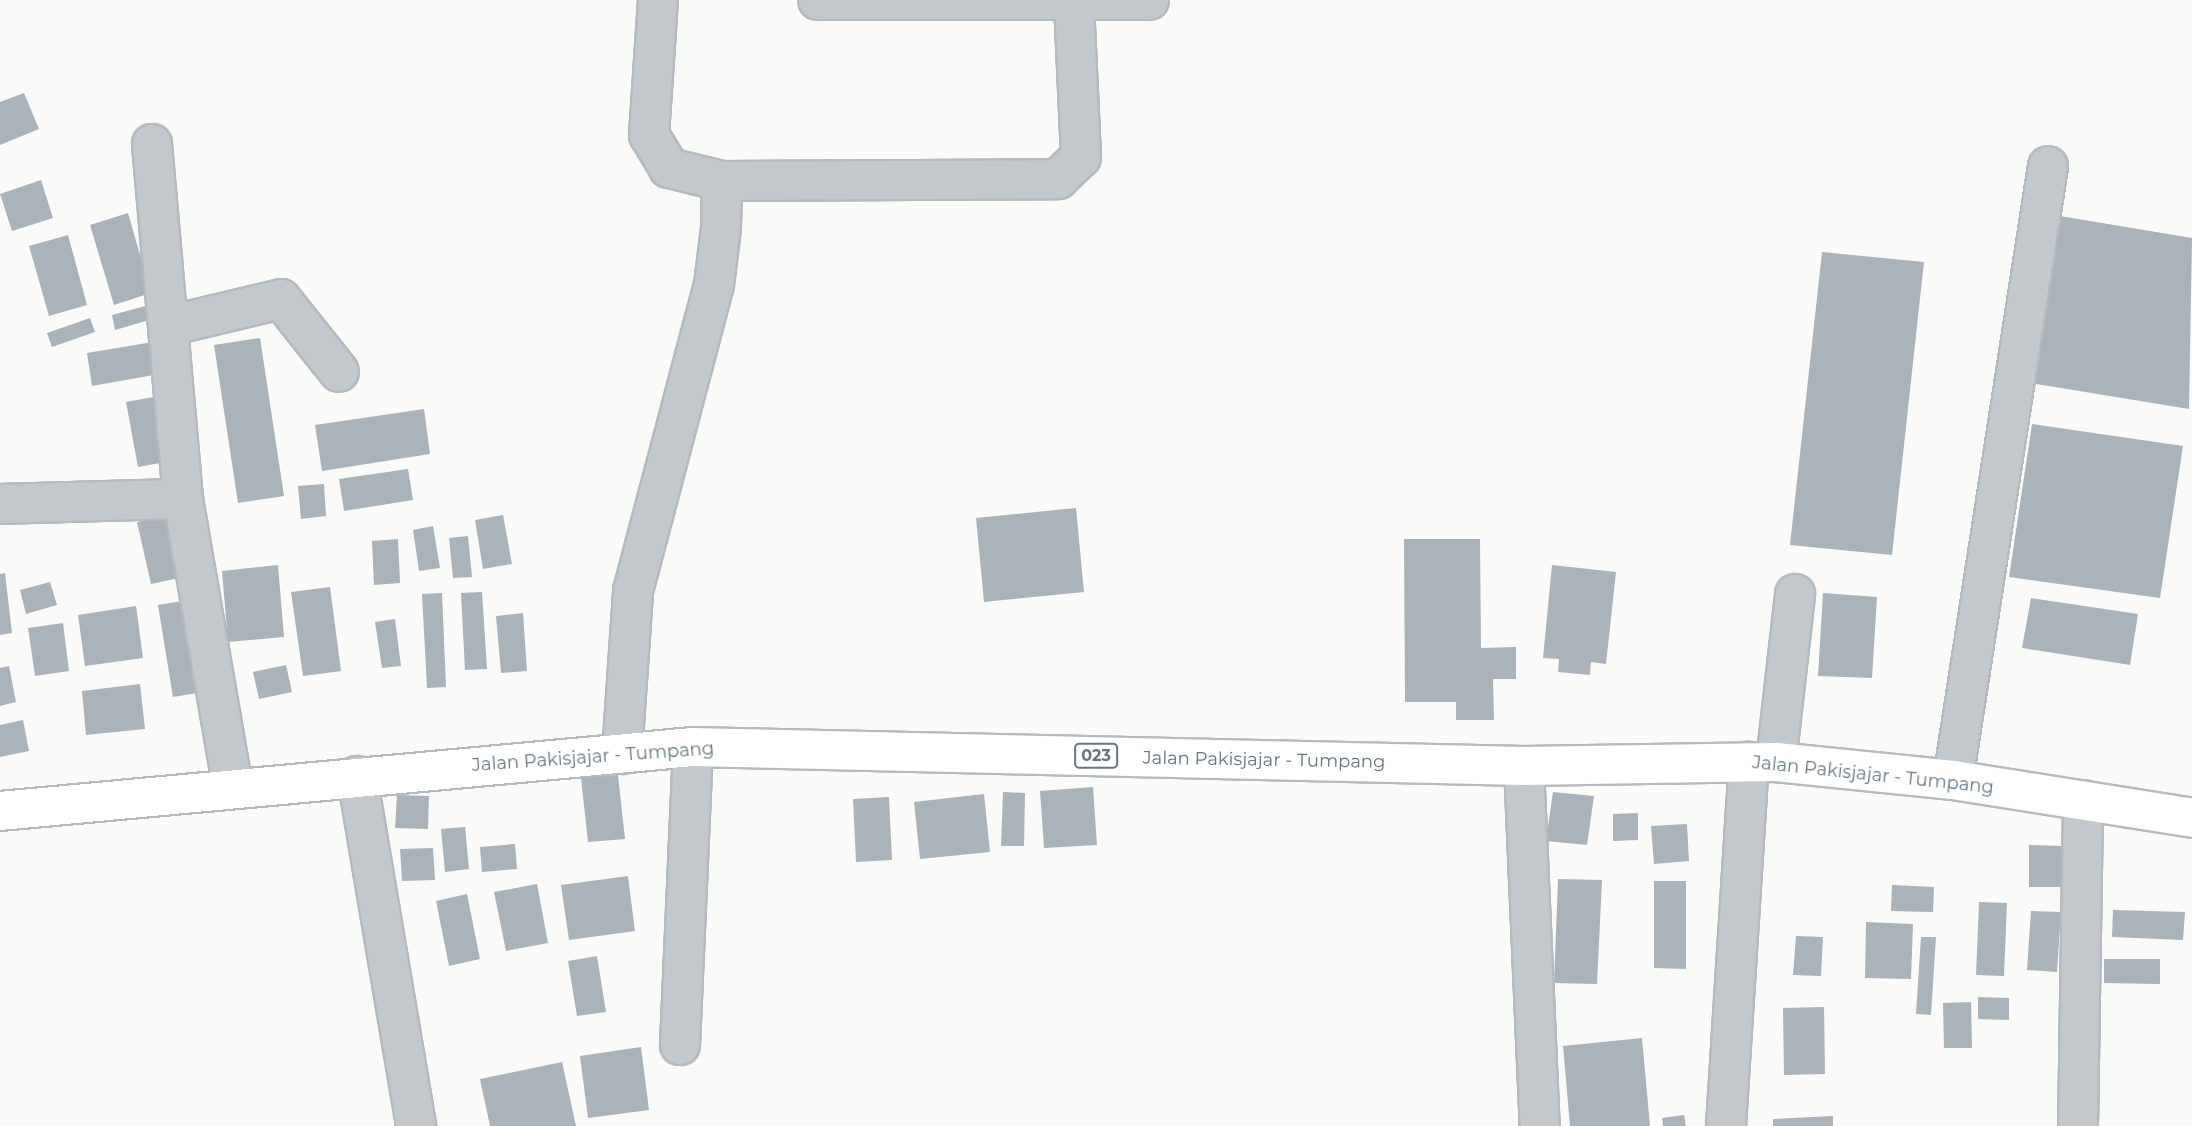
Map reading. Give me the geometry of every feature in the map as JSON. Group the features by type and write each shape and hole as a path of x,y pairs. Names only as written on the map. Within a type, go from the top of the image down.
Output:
{"main road":[{"name":"Jalan Pakisjajar - Tumpang","path":"0,811 233,787 693,747 1524,766 1763,762 1953,780 2192,818"}],"street":[{"path":"658,0 649,135 669,168 722,181 1058,179 1081,157 1075,2"},
{"path":"818,0 1149,0"},
{"path":"152,144 183,499 233,787"},
{"path":"1953,780 2048,166"},
{"path":"622,754 633,591 714,285 721,228 722,181"},
{"path":"168,326 281,299 339,372"},
{"path":"0,504 183,499"},
{"path":"1726,1126 1763,762 1795,594"},
{"path":"680,1045 693,747"},
{"path":"1524,766 1540,1126"},
{"path":"357,776 416,1126"},
{"path":"2078,1125 2083,800"}],"building":[{"path":"24,93 39,129 0,145 0,102"},
{"path":"41,180 53,218 12,231 0,194"},
{"path":"128,213 151,293 114,305 90,225"},
{"path":"2060,216 2192,238 2189,409 2031,383"},
{"path":"68,235 87,305 49,316 29,246"},
{"path":"1822,252 1924,262 1892,555 1790,545"},
{"path":"149,305 153,319 115,330 112,315"},
{"path":"90,318 95,332 52,347 47,333"},
{"path":"260,338 284,496 238,503 214,345"},
{"path":"159,341 165,373 92,386 87,353"},
{"path":"159,396 171,461 138,467 126,402"},
{"path":"424,409 430,454 322,471 315,425"},
{"path":"2032,424 2183,446 2160,598 2009,577"},
{"path":"408,469 413,500 344,511 339,479"},
{"path":"324,484 326,516 301,519 298,486"},
{"path":"1076,508 1084,592 984,602 976,518"},
{"path":"165,515 179,578 151,584 137,522"},
{"path":"503,515 512,564 483,569 475,520"},
{"path":"433,526 440,568 419,571 413,530"},
{"path":"468,536 472,577 453,578 449,538"},
{"path":"398,539 400,583 374,585 372,541"},
{"path":"1404,539 1480,539 1481,648 1516,647 1516,679 1493,679 1494,720 1456,720 1456,702 1405,702"},
{"path":"278,565 284,637 228,642 222,571"},
{"path":"1552,565 1616,572 1606,664 1591,662 1590,675 1558,672 1559,659 1543,658"},
{"path":"5,573 12,633 0,635 0,574"},
{"path":"50,582 57,605 26,614 20,590"},
{"path":"330,587 341,671 303,676 291,592"},
{"path":"482,592 487,669 465,670 461,593"},
{"path":"442,593 446,687 427,688 422,594"},
{"path":"1823,593 1877,597 1872,678 1818,676"},
{"path":"2031,598 2138,614 2130,665 2022,648"},
{"path":"182,601 197,693 173,697 158,605"},
{"path":"136,606 143,658 85,666 78,615"},
{"path":"523,613 527,671 501,673 496,616"},
{"path":"395,619 401,666 382,668 375,622"},
{"path":"63,623 69,671 35,676 28,628"},
{"path":"286,665 292,692 259,699 253,672"},
{"path":"9,666 16,702 0,706 0,668"},
{"path":"140,684 145,729 86,735 82,691"},
{"path":"23,720 29,751 0,757 0,725"},
{"path":"618,775 625,839 588,842 581,778"},
{"path":"1093,787 1097,845 1044,848 1040,791"},
{"path":"1003,792 1025,793 1024,846 1001,846"},
{"path":"1553,792 1594,796 1587,845 1546,841"},
{"path":"984,794 990,852 920,859 914,802"},
{"path":"397,795 429,796 428,829 395,828"},
{"path":"889,797 892,860 856,862 853,799"},
{"path":"1638,813 1638,840 1613,841 1613,814"},
{"path":"1687,824 1689,861 1654,864 1651,826"},
{"path":"465,827 469,869 445,872 441,829"},
{"path":"515,844 517,869 482,872 480,847"},
{"path":"2029,845 2061,846 2061,887 2029,887"},
{"path":"433,848 435,880 402,881 400,849"},
{"path":"628,876 635,931 569,940 561,885"},
{"path":"1558,879 1602,880 1597,984 1554,983"},
{"path":"1654,881 1686,881 1686,969 1654,968"},
{"path":"537,884 548,943 506,951 494,892"},
{"path":"1892,885 1934,887 1933,912 1891,911"},
{"path":"467,894 480,959 449,966 436,901"},
{"path":"1979,902 2007,903 2004,976 1976,975"},
{"path":"2113,910 2185,912 2183,940 2112,937"},
{"path":"2031,911 2061,912 2057,972 2027,970"},
{"path":"1866,922 1913,924 1911,979 1865,978"},
{"path":"1796,936 1823,937 1821,976 1793,975"},
{"path":"1921,937 1936,937 1931,1015 1916,1014"},
{"path":"597,956 606,1012 577,1016 568,961"},
{"path":"2104,959 2160,959 2160,984 2104,983"},
{"path":"1978,997 2009,998 2009,1020 1978,1019"},
{"path":"1971,1002 1972,1048 1944,1048 1943,1003"},
{"path":"1824,1007 1825,1074 1784,1075 1783,1008"},
{"path":"1642,1038 1650,1126 1570,1126 1563,1046"},
{"path":"641,1047 649,1110 588,1118 580,1056"},
{"path":"562,1062 576,1126 490,1126 480,1079"},
{"path":"1684,1115 1686,1126 1663,1126 1662,1118"},
{"path":"1833,1116 1833,1126 1773,1126 1773,1119"}]}
